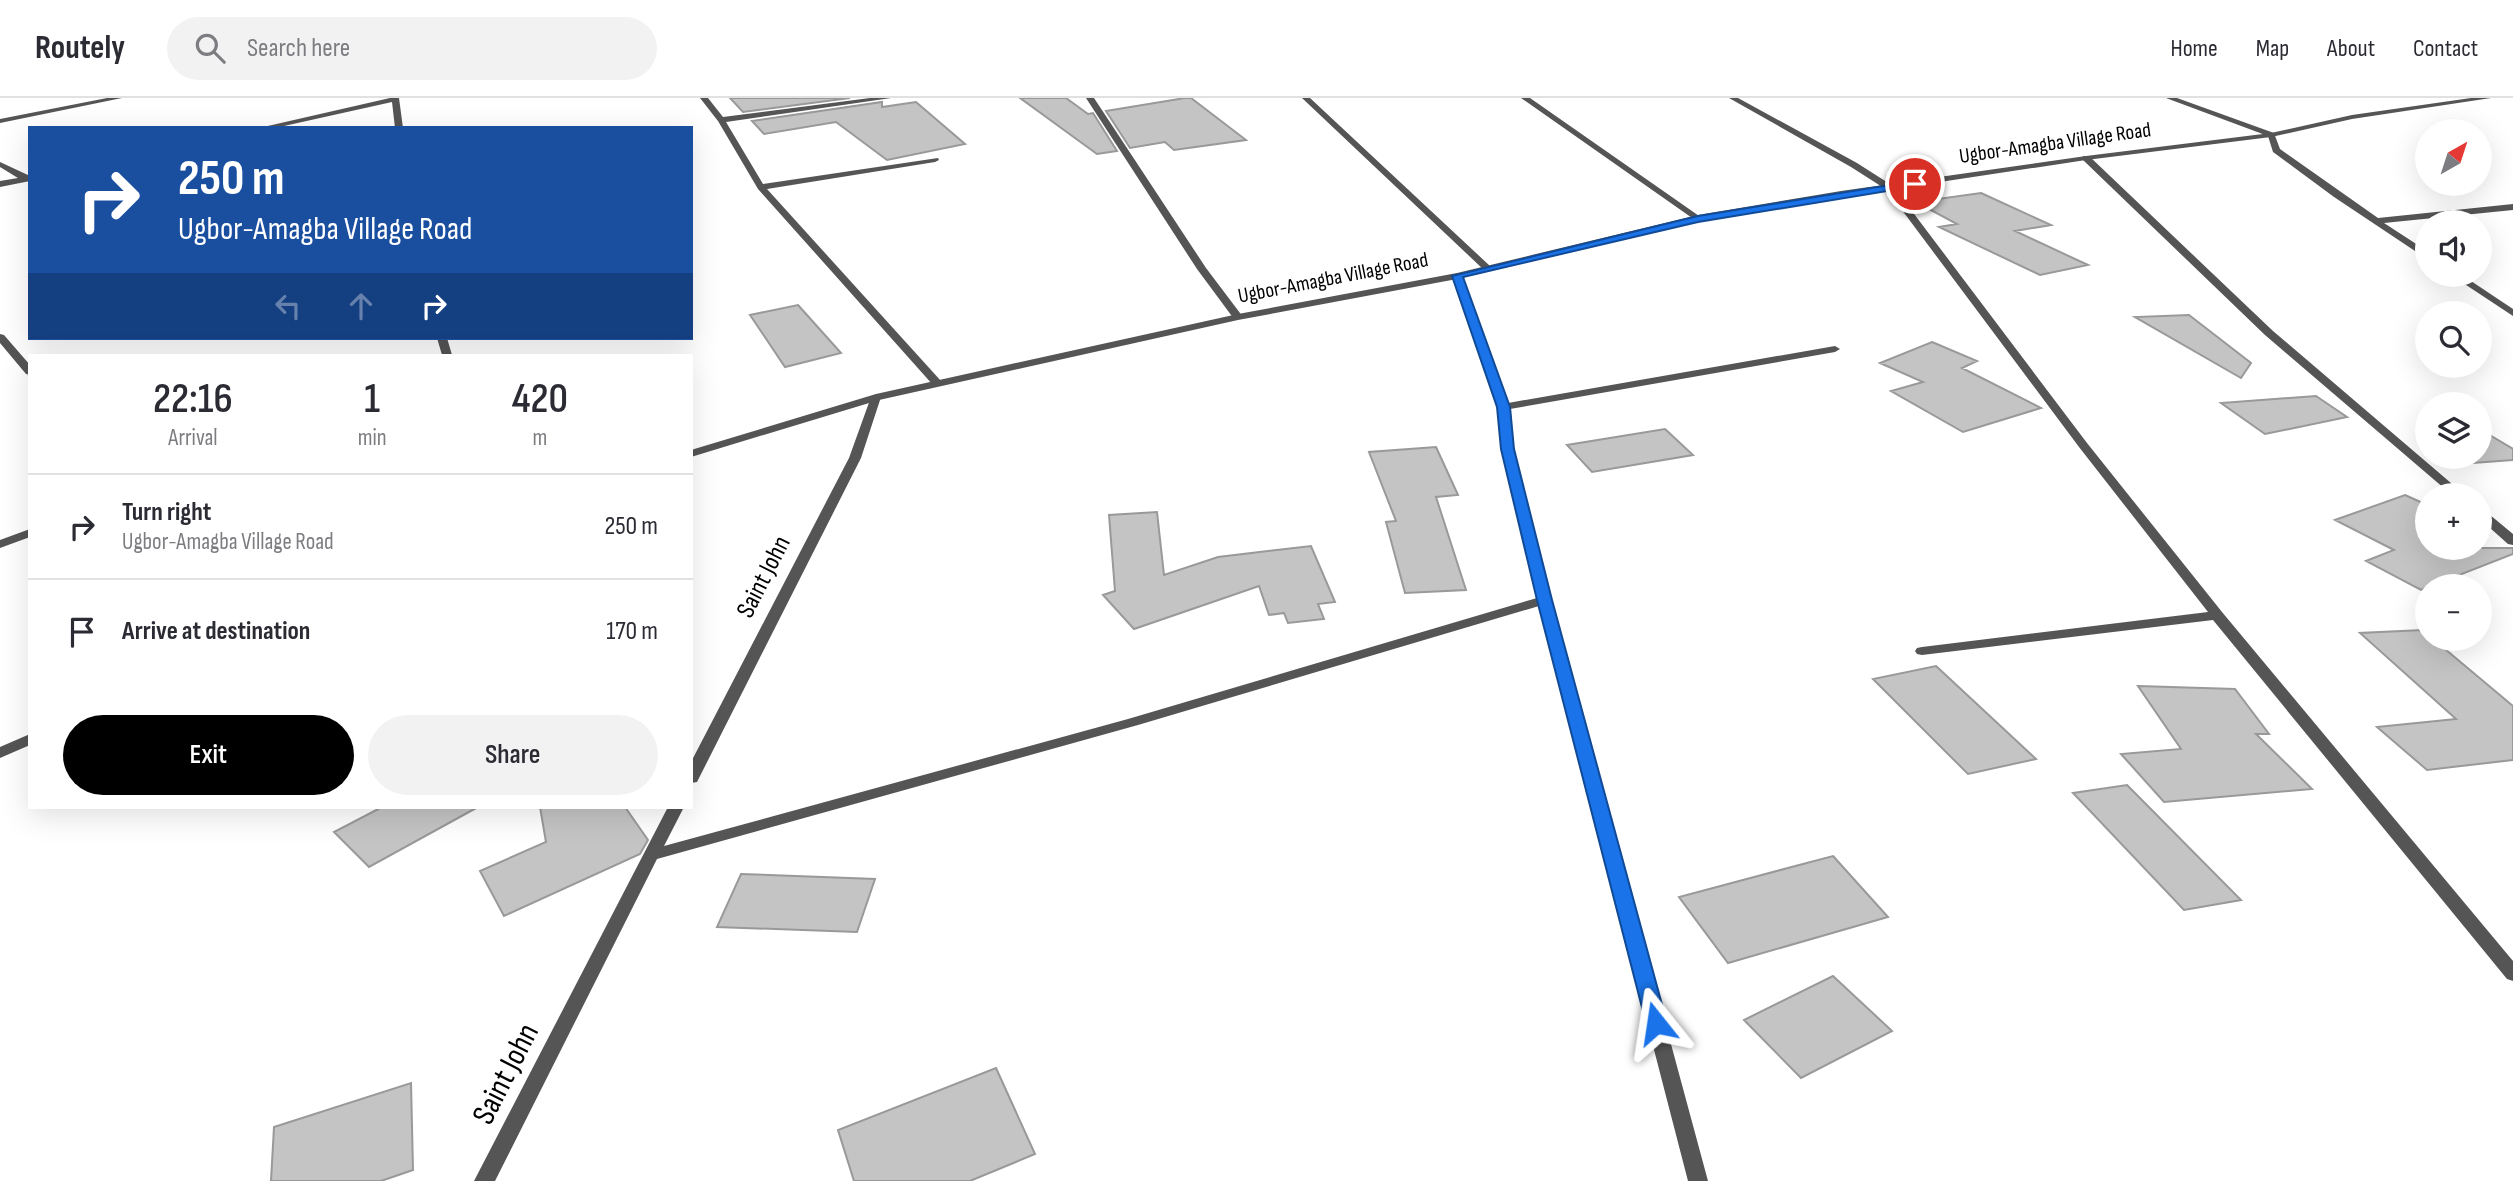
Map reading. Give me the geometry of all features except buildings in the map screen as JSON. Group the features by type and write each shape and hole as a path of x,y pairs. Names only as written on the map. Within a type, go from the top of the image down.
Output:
{"street":[{"path":"0,121 118,98"},
{"path":"272,126 395,98 399,126"},
{"path":"704,98 761,187 937,383"},
{"path":"721,121 887,98"},
{"path":"1090,98 1202,269 1238,317"},
{"path":"1307,98 1488,268"},
{"path":"1525,98 1698,219"},
{"path":"1733,98 1854,164 1890,188 2083,445 2217,615 2513,974"},
{"path":"2170,98 2271,135 2276,150 2415,248"},
{"name":"Ugbor-Amagba Village Road","path":"693,453 877,397 937,383 1238,317 1457,276 1698,219 2086,158 2271,135 2352,117 2487,98"},
{"path":"2086,158 2269,333 2445,483"},
{"path":"761,187 935,160"},
{"path":"0,164 28,178"},
{"path":"0,184 28,178"},
{"path":"2375,221 2513,207"},
{"path":"1457,276 1504,407 1507,449 1544,600 1698,1181"},
{"path":"2474,287 2513,313"},
{"path":"0,337 28,370"},
{"path":"1504,407 1835,349"},
{"name":"Saint John","path":"693,774 855,458 877,397"},
{"path":"2492,523 2513,541"},
{"path":"0,544 28,534"},
{"path":"652,855 1133,722 1544,600"},
{"path":"1922,651 2217,615"},
{"path":"0,753 28,740"},
{"name":"Saint John","path":"484,1181 675,809"}],"route":[{"path":"1656,1023 1544,600 1507,449 1504,407 1457,276 1698,219 1915,184"}]}
